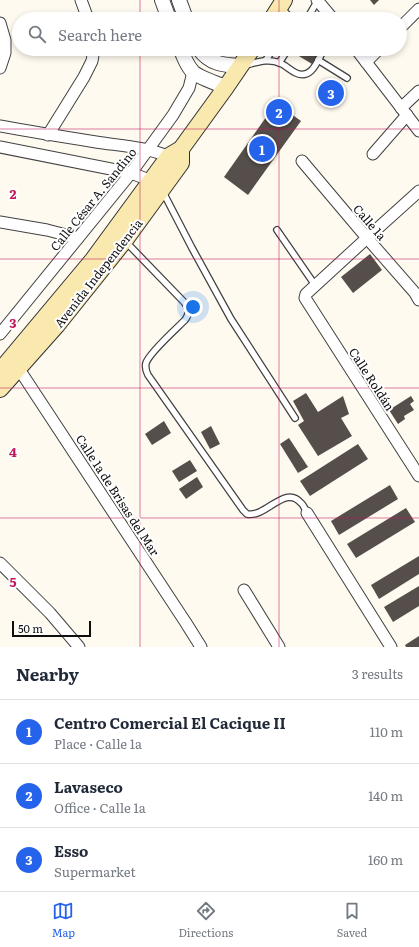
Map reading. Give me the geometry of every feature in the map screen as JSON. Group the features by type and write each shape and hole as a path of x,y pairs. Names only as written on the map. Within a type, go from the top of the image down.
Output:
{"main road":[{"name":"Avenida Independencia","path":"0,389 15,363 92,261 119,236 159,185 177,156 247,56"},
{"name":"Avenida Independencia","path":"0,371 15,363"}],"street":[{"path":"81,0 85,12"},
{"path":"162,0 166,12"},
{"path":"179,0 183,12"},
{"path":"318,0 327,12"},
{"path":"407,21 419,9"},
{"path":"0,23 5,40 5,53 0,68"},
{"path":"48,135 84,77 93,56"},
{"path":"183,56 193,72 226,87"},
{"path":"204,56 212,61 225,65 240,66"},
{"path":"361,56 419,131"},
{"path":"366,62 372,56"},
{"name":"Calle César A. Sandino","path":"0,334 148,150 173,115 189,88 193,72"},
{"path":"373,154 419,91"},
{"path":"0,126 177,156"},
{"path":"0,147 131,173 159,185"},
{"name":"Calle 1a","path":"302,161 415,293 419,300"},
{"path":"315,285 419,191"},
{"path":"0,222 47,230 78,238"},
{"name":"Calle Roldán","path":"315,285 306,294 305,298 419,476"},
{"name":"Calle 1a de Brisas del Mar","path":"15,363 201,647"},
{"path":"307,513 391,647"},
{"path":"0,563 50,613 79,647"},
{"path":"244,590 279,647"}],"lane":[{"path":"311,12 318,0"},
{"path":"266,60 269,56"},
{"path":"280,63 284,56"},
{"path":"240,66 266,60 280,63 297,73 305,75 312,71 320,56"},
{"path":"318,60 347,78"},
{"path":"159,185 231,319 295,418"},
{"path":"277,230 315,285"},
{"path":"119,236 184,302 189,312 185,320 150,355 146,365 148,375 247,514 255,514 281,500 291,497 295,498 301,503 307,513"}],"building":[{"path":"370,0 379,0 374,5"},
{"path":"299,56 317,56 312,64"},
{"path":"329,83 342,91 333,104 321,96"},
{"path":"276,103 301,121 248,195 224,177"},
{"path":"370,254 382,270 353,293 341,277"},
{"path":"306,393 318,412 343,396 349,414 341,418 352,436 318,456 298,425 304,421 293,401"},
{"path":"411,396 414,401 410,404 414,410 404,416 405,419 398,424 389,410"},
{"path":"164,421 171,433 152,445 145,434"},
{"path":"211,426 220,444 210,449 201,432"},
{"path":"289,438 308,467 298,473 280,444"},
{"path":"358,444 368,459 310,496 300,481"},
{"path":"190,460 197,471 179,482 172,471"},
{"path":"197,477 203,487 186,499 179,489"},
{"path":"390,485 398,499 339,535 331,521"},
{"path":"406,508 415,522 356,558 347,544"},
{"path":"419,556 419,574 379,599 371,585"},
{"path":"419,586 419,606 393,622 384,607"},
{"path":"419,636 419,647 406,647 405,645"}],"place":[{"name":"Esso","path":"331,93"},
{"name":"Lavaseco","path":"279,112"},
{"name":"Centro Comercial El Cacique II","path":"262,149"}]}
